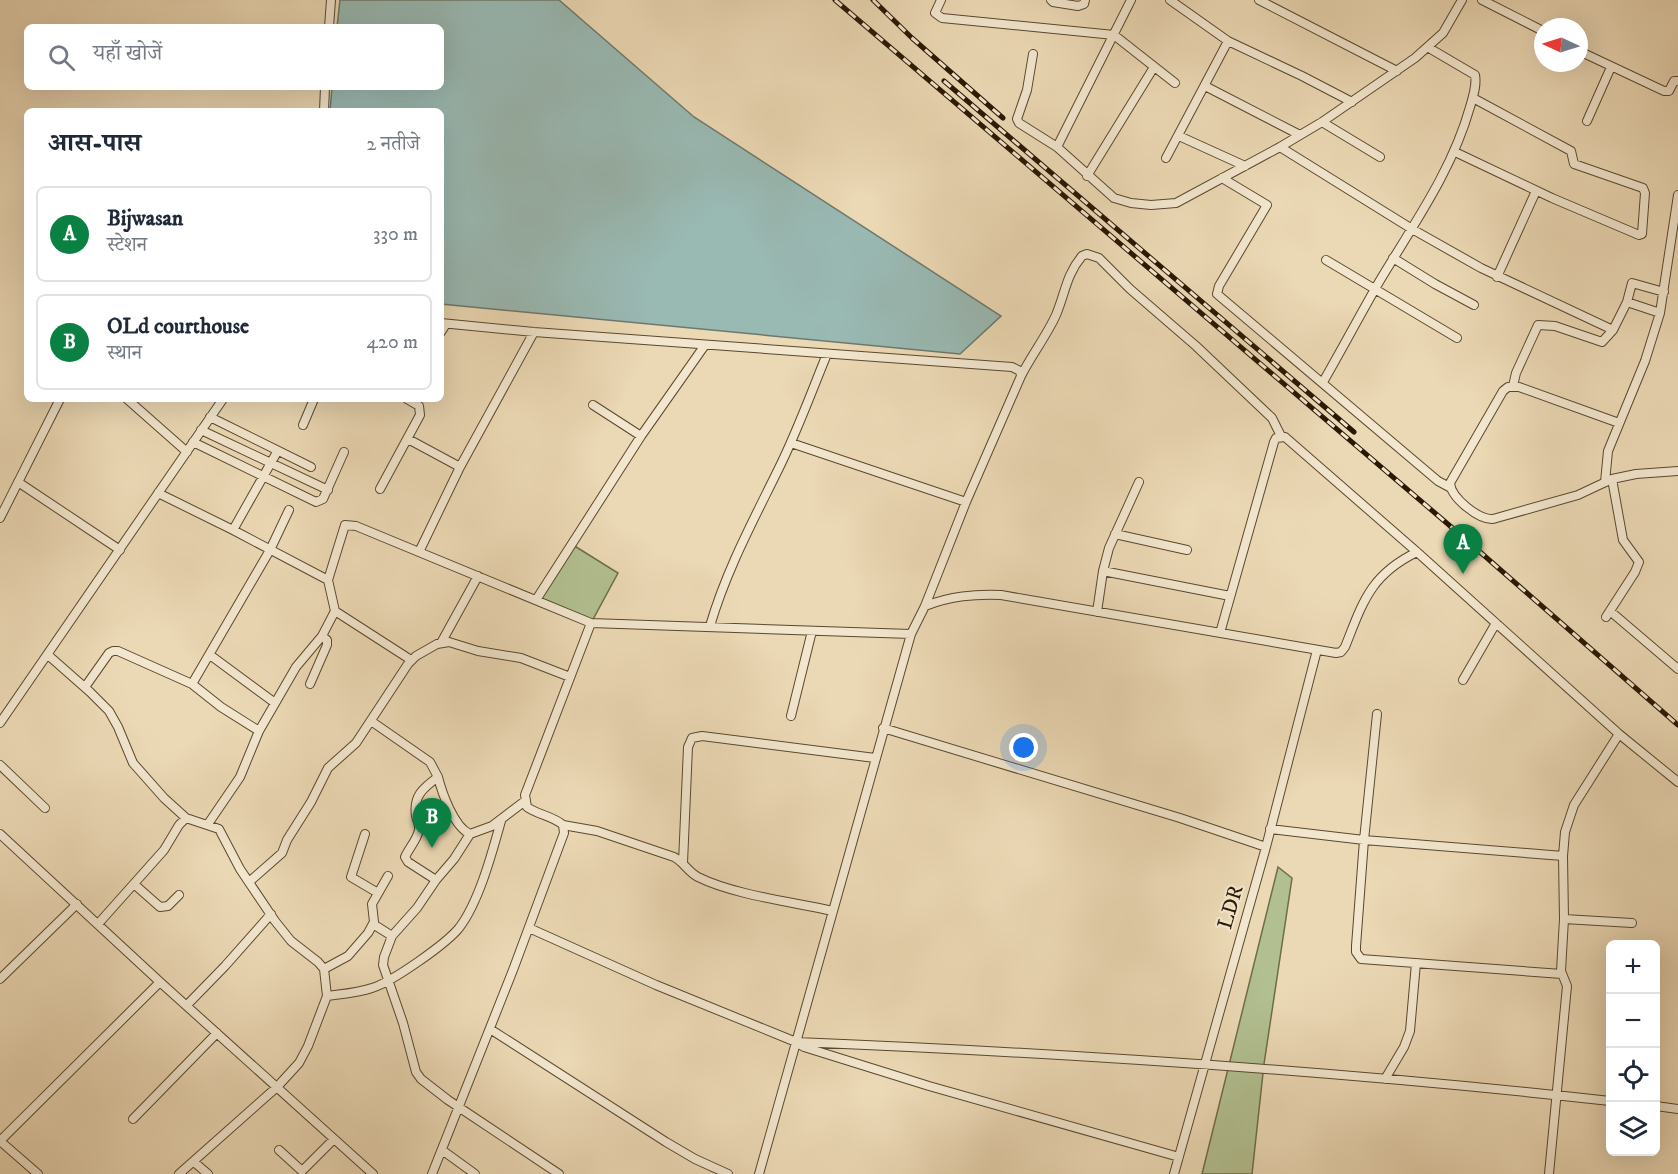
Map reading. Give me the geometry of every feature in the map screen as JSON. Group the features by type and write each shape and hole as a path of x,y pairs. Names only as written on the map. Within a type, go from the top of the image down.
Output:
{"street":[{"path":"329,24 331,0"},
{"path":"941,0 935,13 942,18 1114,35 1175,83"},
{"path":"1051,0 1078,6 1084,4 1085,0"},
{"path":"1057,147 1131,0"},
{"path":"1170,0 1228,41 1352,102"},
{"path":"1259,0 1397,71"},
{"path":"1033,54 1027,90 1017,119 1019,123 1057,147 1114,198 1131,203 1164,205 1191,197 1280,147 1352,102 1429,48 1451,21 1462,0"},
{"path":"1482,0 1534,26"},
{"path":"1167,158 1228,41"},
{"path":"1323,382 1455,152 1473,98 1475,75 1429,48"},
{"path":"1588,56 1666,92 1669,91 1674,81 1678,81"},
{"path":"1087,176 1155,67"},
{"path":"1587,121 1611,68"},
{"path":"1205,86 1300,135"},
{"path":"324,108 325,90"},
{"path":"1455,152 1536,191 1616,226 1639,235 1642,234 1646,193 1643,188 1574,164 1571,151 1473,98"},
{"path":"1322,122 1380,157"},
{"path":"1179,135 1245,166"},
{"path":"1280,147 1412,229 1497,277 1613,330"},
{"path":"1222,178 1267,205 1219,286 1217,294 1438,481 1450,488"},
{"path":"1497,277 1536,191"},
{"path":"1678,195 1660,313 1645,361 1608,451 1609,480 1623,540 1639,562 1608,614 1678,669"},
{"path":"759,1174 911,634 925,606 966,502 1020,376 1057,313 1064,287 1082,256 1089,254 1099,258 1272,418 1281,436 1290,441 1417,552 1619,734 1678,782"},
{"path":"1393,258 1474,305"},
{"path":"1326,260 1457,338"},
{"path":"1664,292 1632,283 1627,302 1613,330 1602,342 1555,326 1538,325 1516,373 1513,386 1503,392 1450,483 1450,488 1452,494 1486,520 1578,495 1609,480 1636,474 1678,471"},
{"path":"1627,302 1660,313"},
{"path":"444,324 1012,367 1018,370 1020,376"},
{"path":"419,552 460,467 534,332"},
{"path":"536,600 641,436 705,345"},
{"path":"710,626 722,587 742,541 791,443 827,354"},
{"path":"1513,386 1619,423"},
{"path":"0,518 58,402"},
{"path":"130,402 187,452"},
{"path":"0,723 221,402"},
{"path":"303,425 313,402"},
{"path":"380,489 408,439 421,410 412,402"},
{"path":"593,405 641,436"},
{"path":"210,417 311,467"},
{"path":"201,430 328,490"},
{"path":"1220,633 1274,442 1281,436"},
{"path":"408,439 460,467"},
{"path":"193,442 316,502 323,499 344,452"},
{"path":"791,443 966,502"},
{"path":"233,530 277,452"},
{"path":"18,482 120,550"},
{"path":"1097,612 1103,571 1114,534 1139,482"},
{"path":"158,493 328,580"},
{"path":"192,684 270,550 289,510"},
{"path":"411,660 336,611 328,580 345,525 356,526 591,623 911,634"},
{"path":"1114,534 1187,550"},
{"path":"925,606 947,598 969,594 989,594 1336,653 1341,652 1345,647 1365,599 1375,583 1403,558 1417,552"},
{"path":"1103,571 1230,596"},
{"path":"441,643 478,576"},
{"path":"208,824 240,777 259,731 296,667 322,636 336,611"},
{"path":"1463,680 1496,622"},
{"path":"591,623 525,795 527,807 563,825 597,831 674,857 698,877 725,887 833,910"},
{"path":"791,716 812,630"},
{"path":"310,684 327,645 327,640 322,636"},
{"path":"249,882 282,853 328,768 356,742 411,660 441,643 458,643 478,651 521,658 570,676"},
{"name":"LDR","path":"1174,1174 1266,847 1317,650"},
{"path":"85,687 109,653 118,651 192,684 221,707 259,731"},
{"path":"210,654 275,703"},
{"path":"48,655 109,711 139,771 186,818 215,826 222,833 240,869 291,941 324,969 327,996 304,1056 277,1087 179,1174"},
{"path":"1377,714 1364,840 1356,952 1362,959 1562,974"},
{"path":"371,721 430,762 438,777 445,800 461,827 470,834"},
{"path":"884,728 1180,818 1266,847"},
{"path":"1550,1174 1567,986 1562,974 1565,832 1574,805 1619,734"},
{"path":"683,863 688,747 692,738 702,736 875,758"},
{"path":"0,765 45,808"},
{"path":"436,880 408,862 405,856 419,831 416,818 417,798 422,788 438,777"},
{"path":"525,801 510,810 492,826 470,834 417,908 392,936 383,965 387,983 401,1015 416,1072 421,1079 447,1100 559,1174"},
{"path":"98,924 164,850 186,818"},
{"path":"327,996 370,989 387,983 445,942 460,927 478,893 501,820"},
{"path":"432,1174 529,928 564,833 563,825"},
{"path":"1270,829 1364,840 1563,856"},
{"path":"0,834 373,1174"},
{"path":"365,834 351,877 378,893"},
{"path":"324,969 348,956 368,933 372,924 372,904 388,876"},
{"path":"134,884 160,907 168,906 179,895"},
{"path":"0,979 77,904"},
{"path":"187,1005 271,914"},
{"path":"1564,919 1632,923"},
{"path":"372,924 392,936"},
{"path":"529,928 656,985 804,1047 929,1086 1179,1157"},
{"path":"1385,1079 1410,1031 1416,963"},
{"path":"38,1174 0,1141 160,982"},
{"path":"490,1029 695,1160 728,1174"},
{"path":"133,1119 217,1033"},
{"path":"795,1042 976,1050 1203,1065 1385,1079 1606,1100"},
{"path":"1660,1107 1678,1109"},
{"path":"279,1150 302,1171 334,1139"},
{"path":"442,1150 475,1174"},
{"path":"194,1162 208,1174"}],"green space":[{"path":"573,545 618,573 591,623 536,600"},
{"path":"1278,867 1292,878 1264,1064 1252,1174 1202,1174"}],"water":[{"path":"340,0 559,0 694,117 1001,316 960,354 444,304 444,108 330,108 332,90 444,90 444,24 337,24"}],"railway":[{"path":"835,0 1456,531 1678,725"},
{"path":"873,0 912,38 1003,118"},
{"path":"944,81 1354,432"}],"place":[{"name":"Bijwasan","path":"1463,574"},
{"name":"OLd courthouse","path":"432,848"}]}
